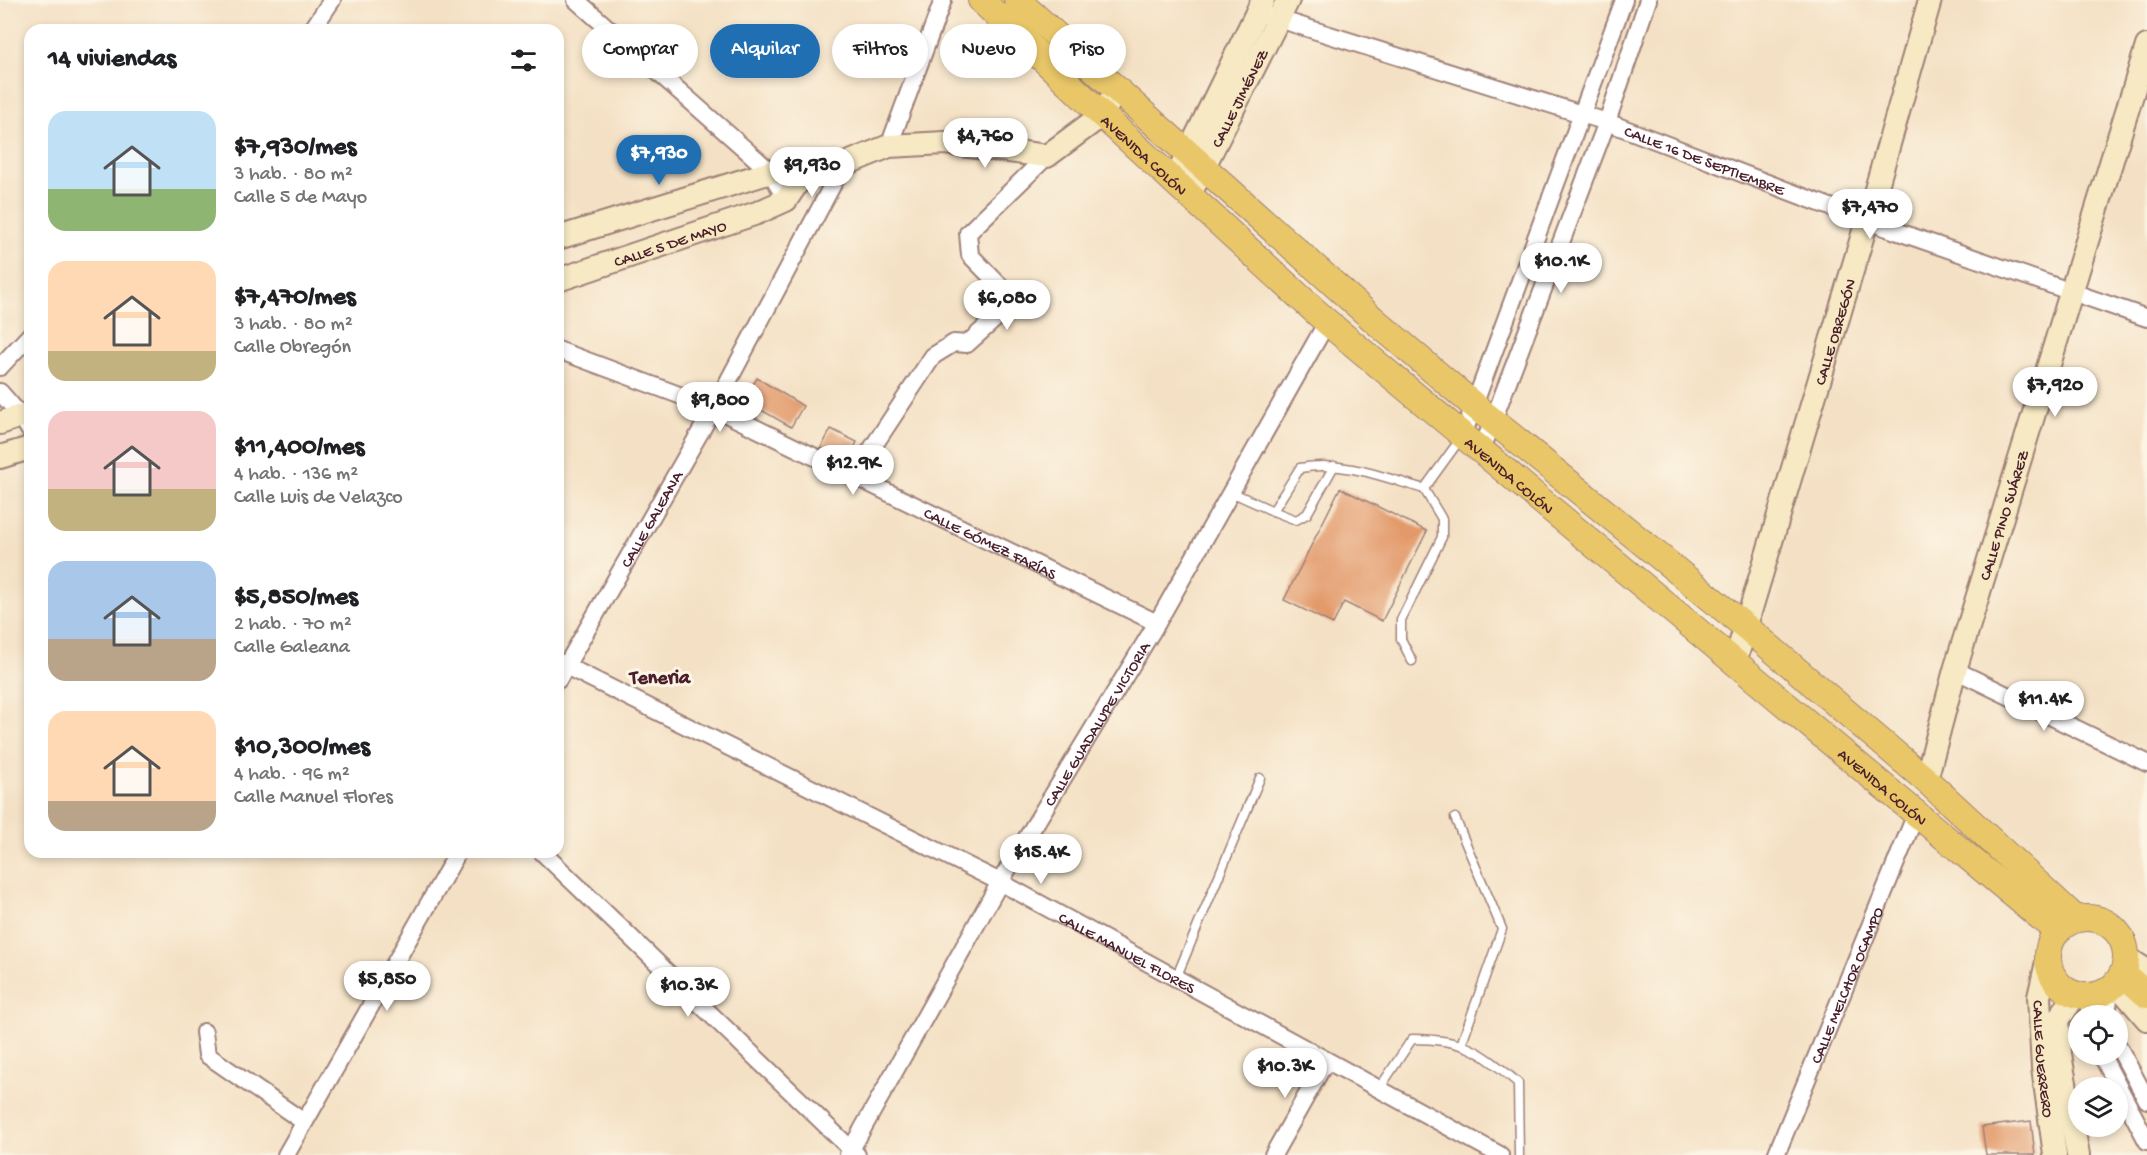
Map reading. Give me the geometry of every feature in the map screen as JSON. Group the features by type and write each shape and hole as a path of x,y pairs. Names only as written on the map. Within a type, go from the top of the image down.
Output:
{"main road":[{"name":"AVENIDA COLÓN","path":"981,0 1102,116 1327,322 1916,814 2066,925"},
{"name":"AVENIDA COLÓN","path":"1017,0 1374,320 1485,414 1746,627 1926,780 2066,925"},
{"path":"2110,985 2122,940 2111,926 2088,918 2066,925 2049,945 2047,962 2056,982 2110,985 2147,995"}],"street":[{"path":"319,24 332,0"},
{"path":"576,0 771,172 786,200 804,173"},
{"path":"889,146 943,0"},
{"path":"1472,443 1485,414 1581,114 1624,0"},
{"path":"1472,443 1607,122 1648,0"},
{"name":"CALLE OBREGÓN","path":"1735,662 1867,221 1930,0"},
{"name":"CALLE 16 DE SEPTIEMBRE","path":"1261,6 1284,10 1607,122 1867,221 2147,318"},
{"name":"CALLE JIMÉNEZ","path":"1182,189 1261,6"},
{"name":"CALLE JIMÉNEZ","path":"1196,160 1284,10"},
{"name":"CALLE PINO SUÁREZ","path":"1926,780 1955,670 2147,46"},
{"path":"853,477 933,356 954,343 967,344 1005,309 1009,302 1006,291 970,255 968,233 1047,156 1102,116 1117,89"},
{"path":"564,236 771,172 804,173 843,165 889,146 945,143 1047,156"},
{"name":"CALLE GALEANA","path":"564,664 714,408 843,165"},
{"name":"CALLE 5 DE MAYO","path":"564,278 757,213 786,200"},
{"name":"CALLE GUADALUPE VICTORIA","path":"852,1154 1000,882 1157,622 1327,322"},
{"path":"0,367 24,341"},
{"name":"CALLE GÓMEZ FARÍAS","path":"564,352 714,408 1157,622"},
{"path":"0,393 24,417"},
{"path":"0,423 24,420"},
{"path":"0,457 24,450"},
{"name":"CALLE MANUEL FLORES","path":"564,670 1000,882 1500,1155"},
{"path":"1955,670 2147,764"},
{"name":"CALLE MELCHOR OCAMPO","path":"1776,1155 1916,814"},
{"path":"286,1155 455,858"},
{"path":"548,858 852,1154"},
{"name":"CALLE GUERRERO","path":"2047,962 2039,997 2043,1068 2061,1123 2078,1155"},
{"path":"2108,1005 2110,985"},
{"path":"2110,985 2147,1019"},
{"name":"CALLE GUERRERO","path":"2055,1155 2061,1123 2058,1020 2110,985"},
{"path":"204,1032 207,1055 304,1122"},
{"path":"1273,1155 1326,1060"},
{"path":"2107,1065 2147,1141"},
{"path":"2128,1065 2147,1100"}],"lane":[{"path":"1424,489 1472,443"},
{"path":"1273,511 1300,468 1319,465 1348,466 1424,489 1442,519 1442,537 1401,620 1401,639 1412,661"},
{"path":"1231,492 1296,520 1308,514 1334,466"},
{"path":"1176,978 1260,778"},
{"path":"1455,818 1502,929 1461,1045"},
{"path":"1379,1089 1412,1039 1439,1039 1480,1051 1518,1083 1519,1155"}],"building":[{"path":"757,378 803,406 791,427 744,400"},
{"path":"831,429 857,442 847,461 821,448"},
{"path":"1340,488 1427,531 1382,621 1344,602 1333,624 1284,600"},
{"path":"2031,1121 2035,1155 1986,1155 1982,1127"}],"district":[{"name":"Teneria","path":"660,676"}]}
